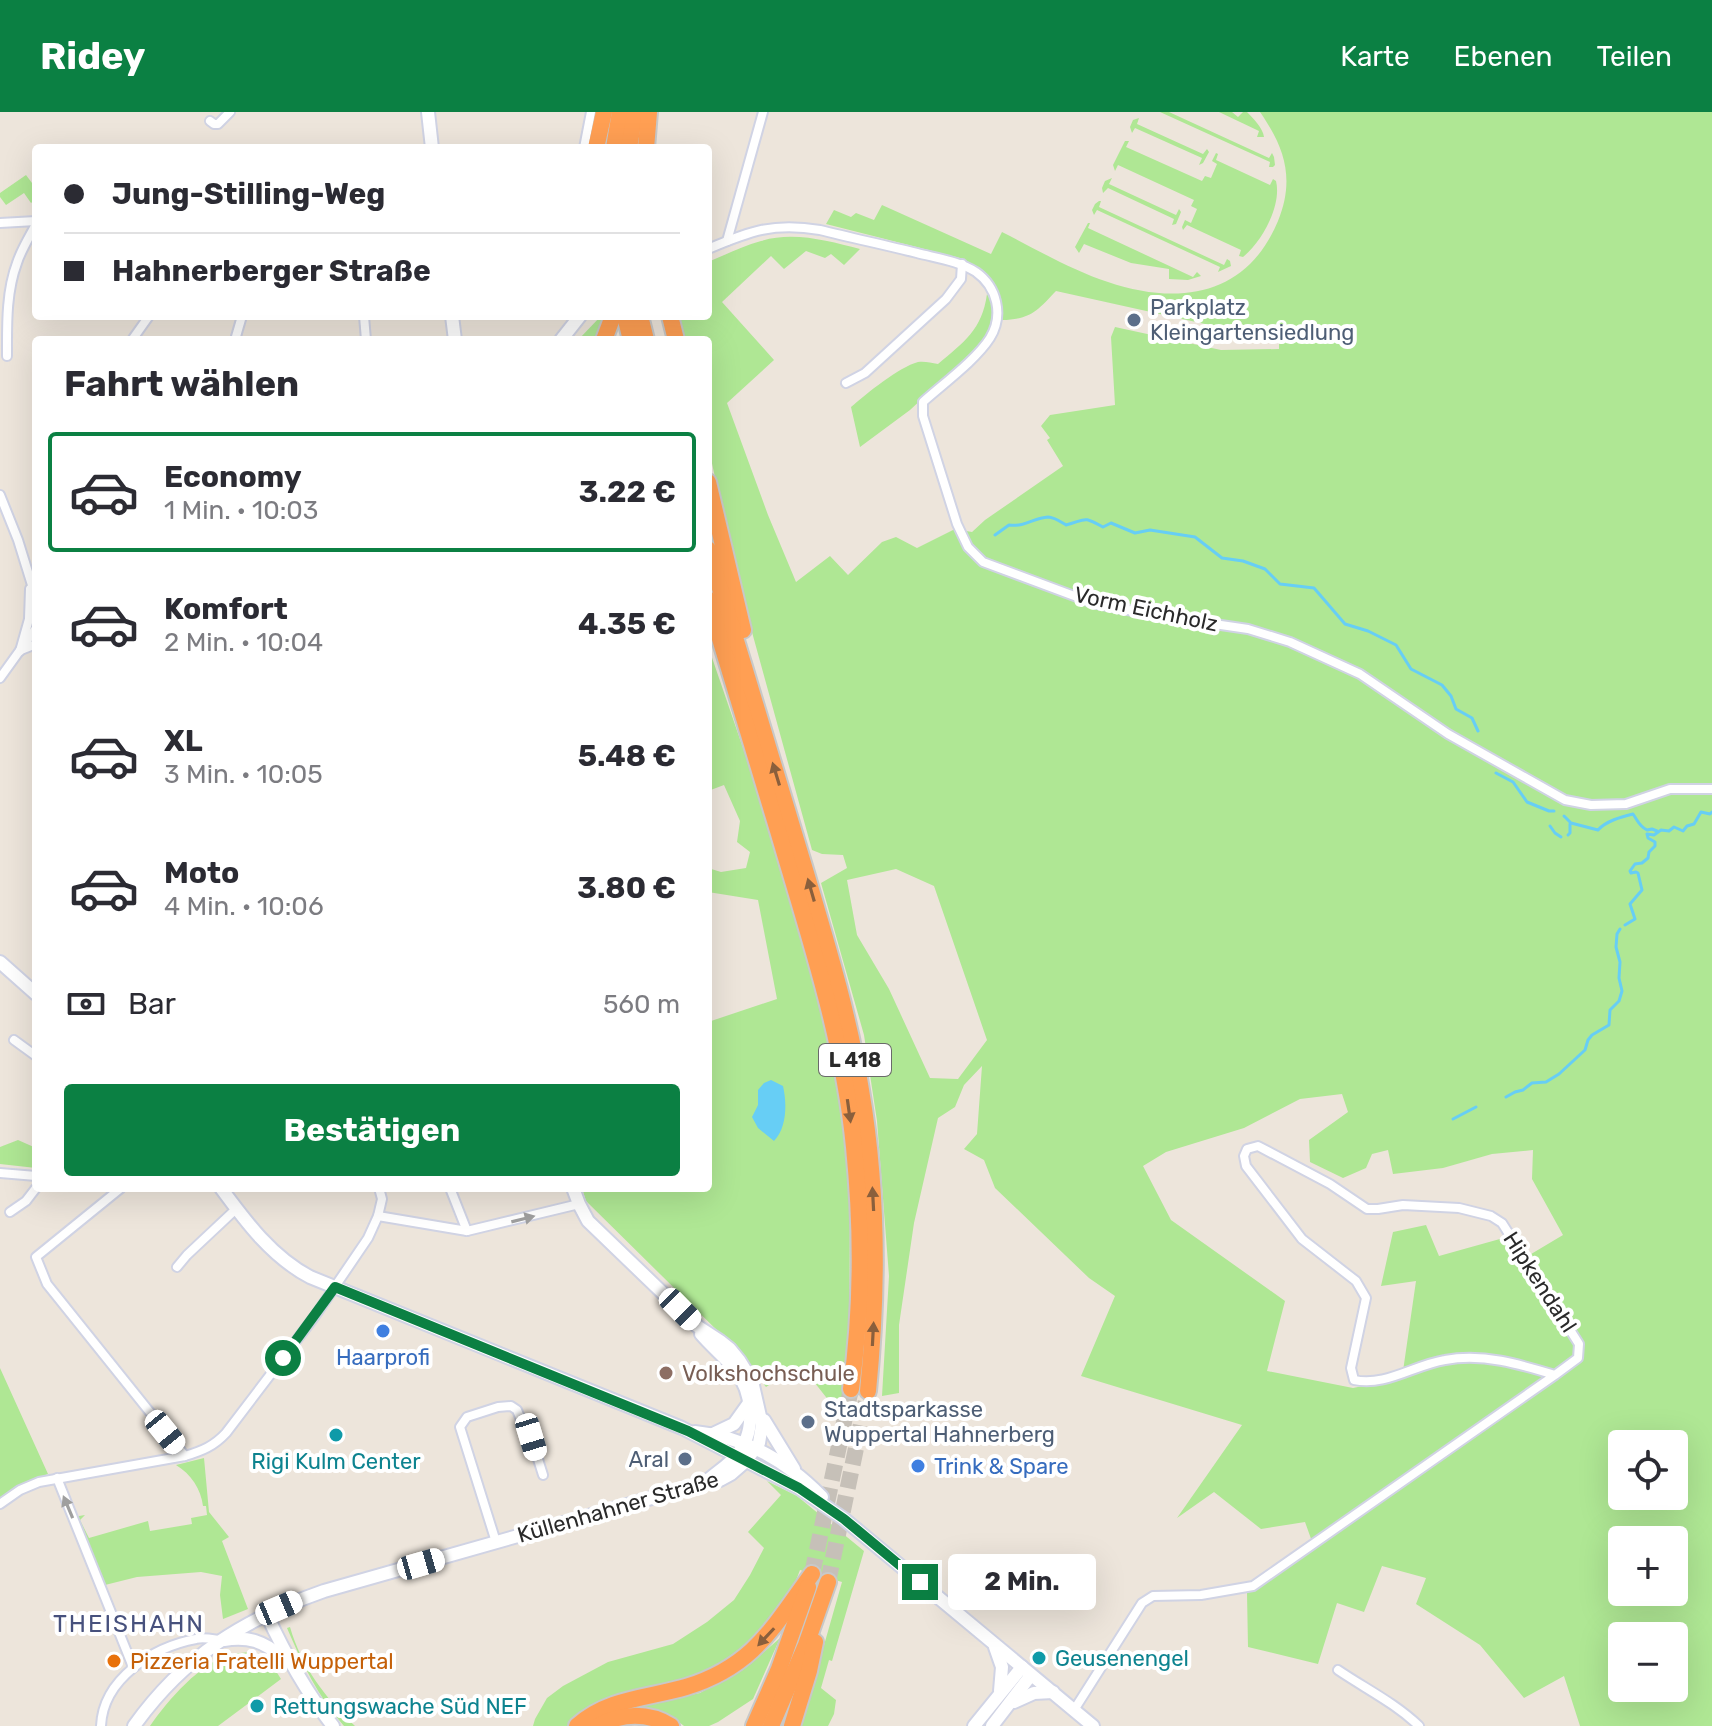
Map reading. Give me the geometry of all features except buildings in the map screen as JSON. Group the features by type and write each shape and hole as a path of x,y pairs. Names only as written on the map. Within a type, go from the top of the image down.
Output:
{"highway":[{"path":"597,144 604,112"},
{"path":"615,144 620,112"},
{"path":"630,144 635,112"},
{"path":"646,144 649,112"},
{"path":"712,499 742,625 742,688"},
{"name":"L 418","path":"712,565 742,688 824,987 846,1092 854,1146 859,1249 851,1389"},
{"name":"L 418","path":"712,609 799,849 841,997 861,1089 869,1145 875,1247 875,1306 868,1391"},
{"path":"712,648 716,657 742,688"},
{"path":"577,1726 605,1708 686,1687 728,1669 767,1637 812,1574 783,1659 754,1726"},
{"path":"771,1726 806,1645 828,1582 809,1671 792,1726"},
{"path":"598,1726 629,1716 661,1720 671,1726"}],"main road":[{"path":"428,112 432,144"},
{"path":"0,962 32,990"},
{"path":"224,1192 283,1260 310,1277 688,1431 712,1439 749,1442 801,1478 844,1519 1093,1726"},
{"path":"574,1192 588,1221 697,1326 720,1341 739,1360 752,1381 762,1425 749,1442"},
{"path":"697,1326 701,1335 734,1368 745,1386 749,1403 749,1442"},
{"path":"712,1439 734,1424 749,1403"},
{"path":"760,1412 801,1478"},
{"path":"712,1439 741,1460 799,1488 844,1519"},
{"path":"712,1439 718,1459 717,1477 770,1473"},
{"name":"Küllenhahner Straße","path":"134,1726 172,1681 220,1640 266,1613 324,1591 705,1483 741,1460 749,1442"},
{"path":"266,1613 290,1663 333,1726"},
{"path":"220,1640 241,1637 256,1640 270,1646 290,1663"},
{"path":"994,1644 1002,1667 999,1694"},
{"path":"974,1726 999,1694 1026,1671"},
{"path":"992,1726 1010,1704 1026,1671"},
{"path":"1010,1704 1034,1693 1053,1692"}],"street":[{"path":"210,121 218,124 230,112"},
{"path":"585,144 591,112"},
{"path":"727,241 763,112"},
{"path":"0,223 32,222"},
{"name":"Vorm Eichholz","path":"712,247 757,230 801,227 962,264 984,279 993,291 997,305 994,329 981,350 923,402 923,416 957,524 968,547 983,562 1093,603 1248,629 1290,642 1360,674 1448,734 1565,800 1591,805 1626,804 1670,789 1712,789"},
{"path":"7,356 12,281 32,231"},
{"path":"846,383 865,373 946,299 961,279 962,264"},
{"path":"0,495 32,584"},
{"path":"20,651 29,619 31,581"},
{"path":"0,678 32,634"},
{"path":"20,651 32,646"},
{"path":"14,1040 32,1053"},
{"name":"Hipkendahl","path":"1074,1710 1142,1603 1153,1596 1201,1595 1253,1586 1555,1375 1578,1358 1579,1344 1502,1223 1491,1216 1459,1208 1394,1205 1367,1209 1330,1184 1258,1146 1250,1147 1244,1152 1244,1161 1252,1174 1302,1239 1356,1281 1366,1298 1351,1368 1354,1380 1380,1380 1442,1360 1472,1357 1514,1362 1555,1375"},
{"path":"0,1173 32,1176"},
{"path":"10,1212 33,1192"},
{"path":"116,1192 36,1257 47,1284 185,1456"},
{"path":"0,1504 39,1482 185,1456 215,1445 315,1316 368,1238 378,1216 382,1199 380,1192"},
{"path":"452,1192 467,1231"},
{"path":"378,1216 467,1231 579,1204"},
{"path":"177,1267 236,1209"},
{"name":"Küllenhahner Straße","path":"496,1542 460,1427 467,1417 512,1406 531,1437 543,1475"},
{"path":"57,1478 133,1667"},
{"name":"Küllenhahner Straße","path":"101,1726 111,1694 133,1667 187,1641 198,1638 220,1640"},
{"path":"1338,1670 1381,1695 1419,1726"}],"green space":[{"path":"1160,112 1169,112 1269,158 1272,153 1275,165 1269,167 1270,162"},
{"path":"1219,112 1232,112 1238,117 1247,112 1264,137 1257,137 1259,131"},
{"path":"1260,112 1712,112 1712,1726 1580,1726 1564,1676 1524,1698 1480,1645 1416,1604 1426,1578 1382,1566 1364,1612 1337,1603 1318,1664 1248,1647 1247,1593 1314,1547 1305,1522 1261,1529 1214,1492 1177,1518 1242,1425 1081,1376 1115,1296 1089,1278 995,1188 984,1160 964,1149 977,1134 982,1066 964,1085 955,1107 938,1118 914,1223 899,1325 899,1393 882,1396 889,1276 877,1121 864,1035 821,883 847,868 843,855 812,850 736,574 712,463 712,336 684,336 680,320 712,320 712,260 748,245 773,238 798,237 860,249 844,265 831,254 825,258 806,251 784,269 771,256 722,302 774,360 727,403 796,582 830,556 848,575 882,542 896,537 917,548 955,529 972,532 1063,466 1041,426 1050,415 1115,405 1111,337 1115,327 1221,350 1279,349 1279,327 1223,328 1056,291 1032,313 1002,320 1001,298 986,274 960,258 826,224 834,210 851,217 856,213 874,220 882,205 991,254 1002,232 1081,272 1108,282 1160,293 1185,293 1208,289 1229,280 1248,266 1265,246 1278,221 1286,191 1281,151","holes":["896,869 934,886 987,1040 958,1079 930,1078 889,989 857,935 847,880","1342,1094 1348,1112 1309,1140 1310,1162 1343,1178 1366,1168 1372,1154 1388,1150 1393,1174 1443,1168 1492,1154 1533,1150 1532,1179 1563,1235 1521,1260 1507,1237 1439,1256 1426,1225 1393,1232 1381,1286 1416,1281 1402,1378 1353,1388 1267,1371 1285,1301 1171,1220 1143,1166 1166,1152 1244,1128 1300,1099"]},
{"path":"1139,118 1137,124 1203,154 1207,149 1209,152 1203,163 1199,165 1202,158 1135,128 1132,133 1130,127 1133,120"},
{"path":"1125,141 1129,141 1126,147 1202,181 1205,176 1211,178 1217,164 1212,161 1216,153 1216,160 1270,185 1273,179 1276,181 1273,212 1257,242 1243,257 1239,256 1241,250 1187,225 1183,230 1185,220 1191,223 1197,209 1191,206 1194,200 1118,165 1115,171 1113,165"},
{"path":"26,175 32,183 31,203 24,193 6,205 0,193"},
{"path":"1112,178 1109,184 1176,215 1179,209 1181,212 1176,224 1172,225 1174,219 1108,188 1103,193 1105,181"},
{"path":"1099,201 1099,207 1224,265 1227,259 1231,266 1218,272 1220,267 1097,210 1094,215 1092,210"},
{"path":"1088,223 1088,228 1193,277 1197,272 1201,276 1188,280 1169,279 1169,269 1131,263 1084,244 1079,253 1075,247"},
{"path":"987,294 993,305 992,316 988,333 979,346 910,410 860,447 851,407 910,365 921,362 938,364 964,342 976,326"},
{"path":"597,320 605,320 600,336 582,336"},
{"path":"712,658 786,873 815,976 839,1094 850,1187 849,1406 833,1406 811,1378 808,1367 794,1369 766,1387 735,1348 586,1201 583,1192 712,1192 712,1021 777,999 758,900 712,893 712,869 721,872 746,868 750,852 737,842 740,821 724,785 712,790"},
{"path":"18,1140 32,1146 32,1168 0,1164 0,1147"},
{"path":"0,1368 48,1474 22,1484 0,1498"},
{"path":"204,1458 209,1512 229,1537 222,1541 248,1609 223,1619 220,1595 222,1576 201,1572 137,1577 105,1585 77,1519 85,1515 80,1520 89,1538 148,1521 150,1531 192,1524 191,1518 207,1515 206,1506 203,1506 194,1482 176,1465"},
{"path":"767,1481 797,1496 864,1551 832,1661 829,1660 821,1688 836,1700 828,1726 801,1726 842,1582 800,1570 781,1612 731,1662 571,1726 533,1726 547,1698 563,1686 608,1662 673,1644 734,1600 764,1548 748,1532 781,1495"},
{"path":"290,1627 316,1681 355,1726 344,1726 326,1703 299,1654 287,1628"},
{"path":"780,1638 753,1699 718,1722 709,1726 684,1726 670,1715 638,1706 700,1693 749,1665"},
{"path":"250,1652 272,1665 281,1679 218,1726 150,1726 175,1694 208,1665 231,1654"}],"water":[{"path":"771,1080 783,1086 785,1100 784,1122 774,1141 758,1128 752,1117 758,1105 758,1090"}],"waterway":[{"path":"995,535 1009,525 1048,517 1066,525 1085,520 1103,527 1111,523 1135,533 1150,530 1195,537 1222,558 1265,569 1280,584 1314,588 1345,624 1396,645 1411,669 1442,685 1456,709 1472,718 1478,731"},
{"path":"1496,773 1513,782 1527,802 1554,811"},
{"path":"1625,925 1635,919 1630,904 1642,890 1638,873 1630,871 1635,864 1648,858 1655,846 1647,834 1654,835 1674,827 1683,831 1694,824 1701,812 1712,812"},
{"path":"1564,816 1571,823 1598,830 1609,822 1633,814 1644,828 1657,831"},
{"path":"1568,835 1570,824"},
{"path":"1550,826 1561,837"},
{"path":"1506,1097 1532,1083 1546,1082 1559,1074 1585,1050 1592,1035 1609,1025 1610,1010 1619,1001 1622,991 1616,947 1620,929"},
{"path":"1453,1119 1476,1107"}],"tunnel":[{"path":"812,1574 851,1389"},
{"path":"828,1582 868,1391"}],"place":[{"name":"Parkplatz Kleingartensiedlung","path":"1134,320"},
{"name":"Haarprofi","path":"383,1331"},
{"name":"Volkshochschule","path":"666,1373"},
{"name":"Stadtsparkasse Wuppertal Hahnerberg","path":"808,1422"},
{"name":"Rigi Kulm Center","path":"336,1435"},
{"name":"Aral","path":"685,1459"},
{"name":"Trink & Spare","path":"918,1466"},
{"name":"Geusenengel","path":"1039,1658"},
{"name":"Pizzeria Fratelli Wuppertal","path":"114,1661"},
{"name":"Rettungswache Süd NEF","path":"257,1706"}],"district":[{"name":"THEISHAHN","path":"129,1624"}],"route":[{"path":"283,1358 335,1287 688,1431 799,1488 844,1519 920,1582"}]}
